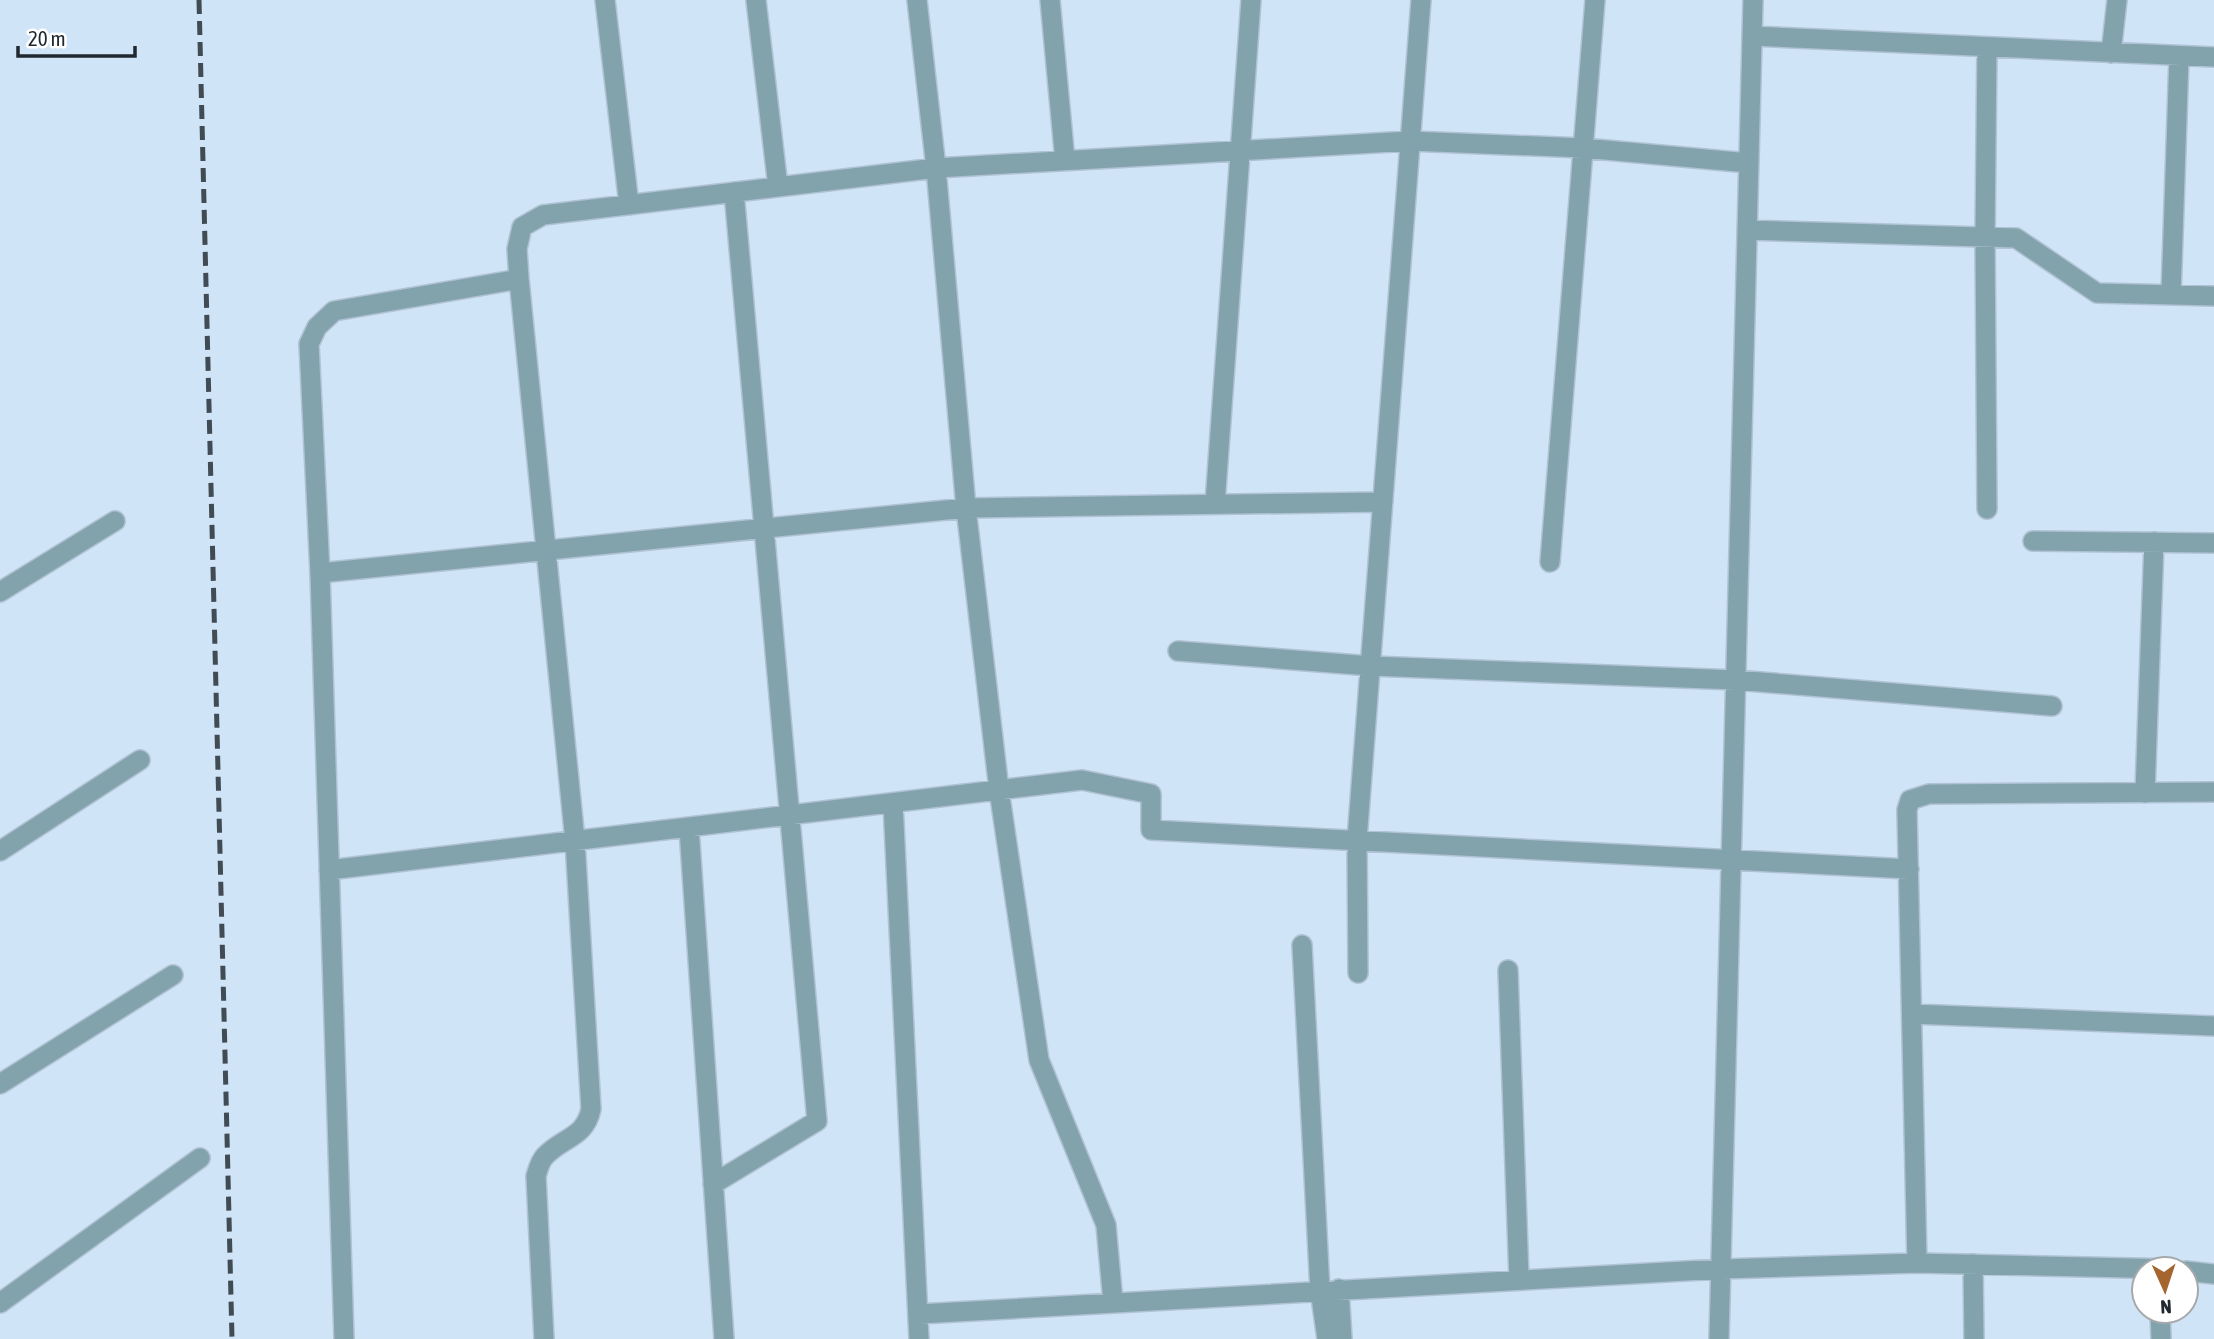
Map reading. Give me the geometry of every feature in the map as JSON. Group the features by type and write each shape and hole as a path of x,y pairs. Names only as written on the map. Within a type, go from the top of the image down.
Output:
{"street":[{"path":"605,0 629,205"},
{"path":"756,0 778,187"},
{"path":"917,0 936,168 966,508 999,790 1039,1060 1106,1225 1113,1302"},
{"path":"1050,0 1065,161"},
{"path":"1215,504 1251,0"},
{"path":"1358,973 1357,840 1421,0"},
{"path":"1550,562 1595,0"},
{"path":"1719,1339 1753,0"},
{"path":"2111,53 2117,0"},
{"path":"1752,36 2214,57"},
{"path":"1987,47 1987,509"},
{"path":"2171,295 2179,57"},
{"path":"544,1339 536,1176 544,1156 581,1131 589,1120 591,1109 575,841 519,279 517,249 522,227 543,215 936,168 1410,141 1583,148 1749,163"},
{"path":"713,1184 817,1121 734,192"},
{"path":"1748,230 2016,238 2097,293 2214,296"},
{"path":"344,1339 320,573 309,344 317,327 334,311 519,279"},
{"path":"320,573 966,508 1383,502"},
{"path":"0,592 115,521"},
{"path":"2034,541 2214,543"},
{"path":"2145,793 2154,542"},
{"path":"1178,651 1371,666 1736,680 2052,706"},
{"path":"0,850 139,760"},
{"path":"329,870 1082,780 1151,794 1151,830 1909,869"},
{"path":"1917,1264 1907,810 1910,800 1929,794 2214,792"},
{"path":"893,803 919,1339"},
{"path":"688,828 724,1339"},
{"path":"1302,945 1330,1290 1327,1339"},
{"path":"1507,970 1519,1279"},
{"path":"0,1084 173,975"},
{"path":"1912,1014 2214,1026"},
{"path":"0,1303 200,1158"},
{"path":"919,1314 1721,1269 1917,1264 2130,1267"},
{"path":"1973,1264 1974,1339"},
{"path":"1330,1290 1342,1339"}],"railway":[{"path":"199,0 232,1339"}]}
